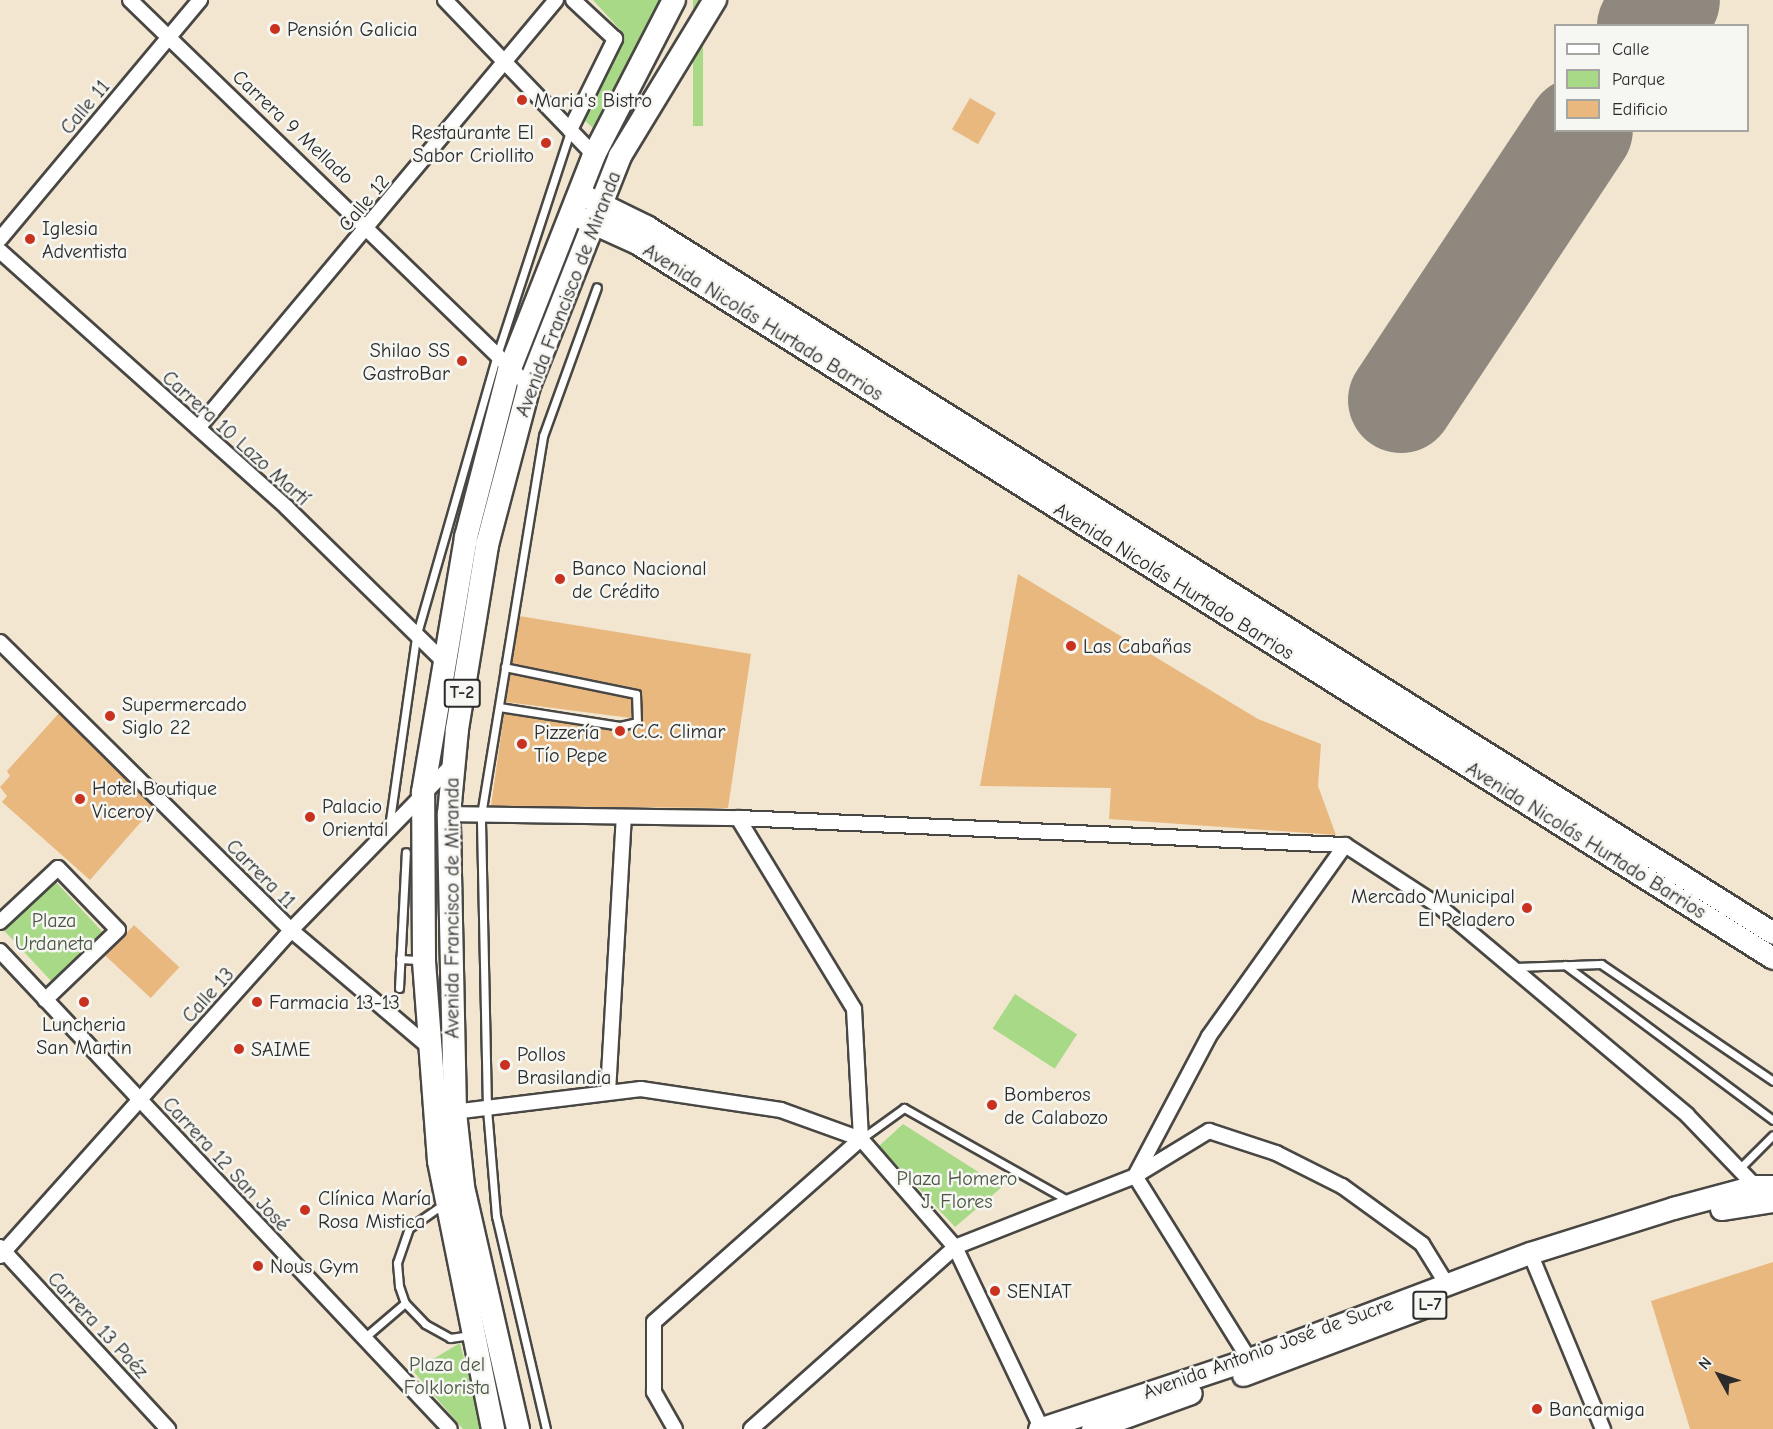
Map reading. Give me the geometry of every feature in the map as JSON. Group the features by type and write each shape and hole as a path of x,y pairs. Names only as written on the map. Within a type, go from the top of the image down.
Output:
{"highway":[{"name":"Avenida Francisco de Miranda","path":"494,1429 445,1203 442,1078 452,765 488,545 529,386 586,207 594,155 674,0"},
{"name":"Avenida Francisco de Miranda","path":"518,1429 463,1186 455,1112 428,1046 424,960 414,879 441,659 503,364 586,207 620,156 715,0"}],"main road":[{"name":"Avenida Nicolás Hurtado Barrios","path":"586,207 1773,933"},
{"name":"Avenida Nicolás Hurtado Barrios","path":"586,207 648,249 1773,958"},
{"name":"Avenida Antonio José de Sucre","path":"1092,1429 1533,1258 1764,1186"},
{"name":"Avenida Antonio José de Sucre","path":"1041,1429 1249,1359 1446,1283 1678,1219 1773,1201"}],"street":[{"name":"Carrera 9 Mellado","path":"130,0 370,227 503,364 529,386"},
{"name":"Calle 11","path":"0,239 200,0"},
{"path":"445,0 594,155"},
{"name":"Calle 12","path":"198,429 370,227 556,0"},
{"path":"570,130 615,39 573,0"},
{"name":"Carrera 10 Lazo Martí","path":"0,251 198,429 441,659"},
{"name":"Carrera 11","path":"0,642 291,930 428,1046"},
{"name":"Calle 13","path":"1,1251 140,1101 291,930 389,832 423,792 452,765"},
{"path":"449,814 738,818 1345,845 1439,906 1687,1114 1738,1170 1764,1186"},
{"path":"608,1092 624,817"},
{"path":"738,818 854,1009 861,1139"},
{"path":"1135,1176 1209,1036 1345,845"},
{"path":"0,922 58,868 118,930 45,1000"},
{"name":"Carrera 12 San José","path":"0,951 450,1429"},
{"path":"455,1112 641,1089 781,1110 861,1139 955,1247 1041,1429"},
{"path":"751,1429 955,1247 1135,1176 1209,1131 1276,1153 1342,1186 1422,1244 1446,1283"},
{"path":"675,1429 654,1392 654,1322 861,1139"},
{"path":"1135,1176 1249,1359"},
{"name":"Carrera 13 Paéz","path":"1,1251 168,1429"},
{"path":"1533,1258 1603,1429"}],"lane":[{"name":"Avenida Francisco de Miranda","path":"389,832 396,750 416,637 503,364 570,130"},
{"name":"Avenida Francisco de Miranda","path":"546,1429 496,1216 487,1108 481,815 543,436 597,287"},
{"path":"499,706 620,726 637,722 636,694 505,668"},
{"name":"Avenida Francisco de Miranda","path":"399,988 400,959 414,879 406,852"},
{"path":"400,959 424,960"},
{"path":"1512,967 1601,964 1773,1081"},
{"path":"1565,965 1773,1120"},
{"path":"861,1139 904,1108 1071,1202"},
{"path":"1738,1170 1773,1135"},
{"path":"445,1203 422,1215 405,1236 398,1263 405,1303 437,1332 450,1338 473,1334"},
{"path":"364,1338 405,1303"}],"green space":[{"path":"593,0 661,0 593,128 584,120 624,34"},
{"path":"693,0 703,0 703,126 693,126"},
{"name":"Plaza Urdaneta","path":"55,881 106,936 54,984 3,929"},
{"path":"1015,994 1077,1034 1055,1069 993,1028"},
{"name":"Plaza Homero J. Flores","path":"903,1124 1002,1187 955,1227 879,1146"},
{"name":"Plaza del Folklorista","path":"460,1343 482,1428 479,1429 463,1429 413,1371"}],"building":[{"path":"970,98 996,113 978,144 952,129"},
{"name":"Las Cabañas","path":"1018,574 1258,719 1321,744 1318,786 1336,835 1109,819 1111,788 980,786"},
{"name":"C.C. Climar","path":"519,616 751,654 728,808 491,806 504,714 620,732 643,722 639,689 512,663"},
{"path":"510,674 631,699 631,718 506,702"},
{"name":"Hotel Boutique Viceroy","path":"59,713 154,807 90,880 2,802 7,796 0,787 10,776 7,771"},
{"path":"134,925 179,967 151,998 105,956"},
{"path":"1773,1262 1773,1429 1690,1429 1651,1301"}],"runway":[{"path":"1651,24 1667,0"},
{"path":"1401,400 1579,132"}],"place":[{"name":"Pensión Galicia","path":"275,29"},
{"name":"Maria's Bistro","path":"522,100"},
{"name":"Restaurante El Sabor Criollito","path":"546,143"},
{"name":"Iglesia Adventista","path":"30,239"},
{"name":"Shilao SS GastroBar","path":"462,361"},
{"name":"Banco Nacional de Crédito","path":"560,579"},
{"name":"Las Cabañas","path":"1071,646"},
{"name":"Supermercado Siglo 22","path":"110,716"},
{"name":"C.C. Climar","path":"620,731"},
{"name":"Pizzería Tío Pepe","path":"522,744"},
{"name":"Hotel Boutique Viceroy","path":"80,799"},
{"name":"Palacio Oriental","path":"310,817"},
{"name":"Mercado Municipal El Peladero","path":"1527,908"},
{"name":"Luncheria San Martin","path":"84,1002"},
{"name":"Farmacia 13-13","path":"257,1002"},
{"name":"SAIME","path":"239,1049"},
{"name":"Pollos Brasilandia","path":"505,1065"},
{"name":"Bomberos de Calabozo","path":"992,1105"},
{"name":"Clínica María Rosa Mistica","path":"305,1210"},
{"name":"Nous Gym","path":"258,1266"},
{"name":"SENIAT","path":"995,1291"},
{"name":"Bancamiga","path":"1537,1409"}]}
